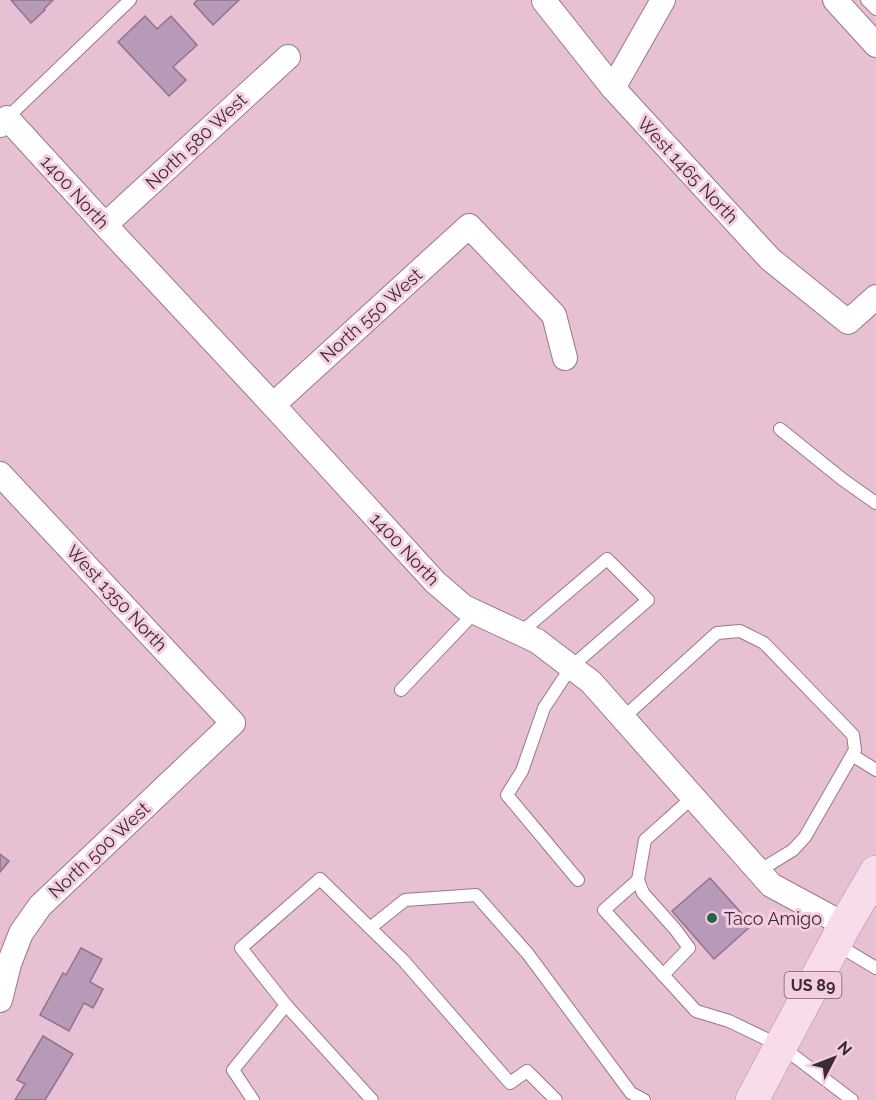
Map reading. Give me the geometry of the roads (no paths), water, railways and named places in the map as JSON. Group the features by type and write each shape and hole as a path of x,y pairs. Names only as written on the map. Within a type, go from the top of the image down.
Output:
{"main road":[{"name":"US 89","path":"752,1100 840,934 876,872"}],"street":[{"path":"613,88 663,0"},
{"path":"834,0 876,45"},
{"name":"West 1465 North","path":"544,1 613,88 770,259 848,322 876,297"},
{"name":"North 580 West","path":"105,225 288,57"},
{"name":"1400 North","path":"4,121 105,225 435,582 464,607 537,640 591,682 771,885 840,934"},
{"name":"North 550 West","path":"273,405 469,226 554,315 565,358"},
{"name":"West 1350 North","path":"1,478 233,723"},
{"name":"North 500 West","path":"0,1000 9,964 21,933 40,906 233,723"}],"lane":[{"path":"4,121 130,0"},
{"path":"867,0 876,9"},
{"path":"780,429 876,503"},
{"path":"520,633 607,559 648,600 571,667 544,708 522,771 507,795 578,880"},
{"path":"401,690 475,612"},
{"path":"623,718 717,633 740,631 764,643 853,735 855,750 805,837 793,850 759,871"},
{"path":"852,755 876,770"},
{"path":"663,975 689,948 643,892 638,880 645,840 693,797"},
{"path":"372,1100 286,1005 241,948 320,879 403,960 510,1083 527,1071 556,1100"},
{"path":"638,880 604,910 696,1011 729,1021 781,1046 852,1100"},
{"path":"370,928 405,900 476,896 528,954 631,1093 644,1100"},
{"path":"840,934 876,968"},
{"path":"253,1100 233,1070 286,1005"}],"place":[{"name":"Taco Amigo","path":"712,918"}]}
